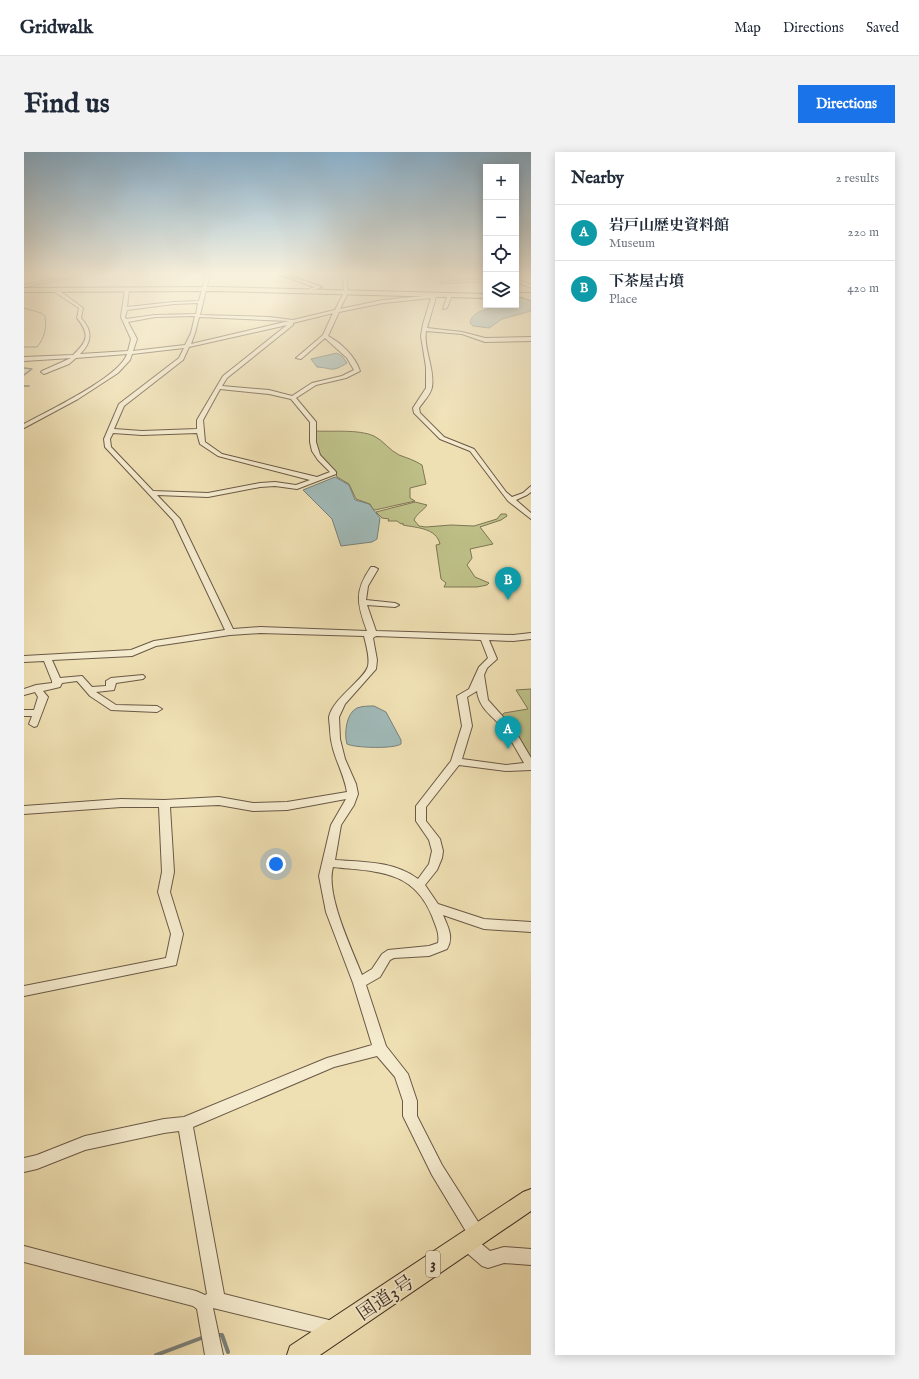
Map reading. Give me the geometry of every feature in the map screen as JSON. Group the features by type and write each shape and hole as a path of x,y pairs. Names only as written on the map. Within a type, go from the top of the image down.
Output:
{"highway":[{"name":"国道3号","path":"299,1355 531,1199"}],"street":[{"path":"44,372 54,366 71,361 85,347 88,341 87,330"},
{"path":"24,426 76,398 123,366 131,353 134,339 129,330"},
{"path":"194,330 180,359 126,400 117,411 107,439 108,446 176,519 230,632"},
{"path":"24,359 131,353 216,341 262,330"},
{"path":"285,330 225,377 200,420 202,443 220,455 316,479"},
{"path":"299,358 325,336 328,330"},
{"path":"424,330 423,336 430,378 429,388 416,408 417,414 442,438 472,450 510,500 531,517"},
{"path":"435,330 462,333 484,340 531,339"},
{"path":"293,398 314,384 344,377 357,371 356,367 344,351 334,341 325,336"},
{"path":"151,493 208,495 260,484 275,484 297,487 334,473 320,460 312,443 313,422 293,398 269,392 219,387"},
{"path":"110,431 142,433 200,431"},
{"path":"510,500 525,494 531,488"},
{"path":"374,569 366,578 361,593 365,616 371,635 373,660 372,669 341,702 334,717 335,739 340,759 351,784 353,794 349,805 336,825 325,876 332,912 359,983 380,1049 401,1074 410,1101 410,1116 471,1238 488,1260 504,1255 531,1257"},
{"path":"363,602 395,605"},
{"path":"24,659 132,653 154,644 230,632 286,630 371,635 513,638 531,636"},
{"path":"418,885 429,873 438,856 434,838 427,832 421,820 421,806 429,798 456,761 467,726 462,696 473,691 477,678 483,667 493,659 484,637"},
{"path":"24,692 36,688 57,685 57,681 47,658"},
{"path":"456,761 506,768 530,766 509,729 491,711 483,700 480,674"},
{"path":"90,690 111,688 111,681 140,677"},
{"path":"57,681 79,678 93,694 114,708 157,708"},
{"path":"34,724 43,697 36,688"},
{"path":"24,713 37,713"},
{"path":"24,810 121,803 164,804 219,801 253,807 287,806 353,794"},
{"path":"24,991 172,962 177,934 164,892 168,872 164,804"},
{"path":"329,863 382,869 404,875 418,885 434,908 445,934 446,940 443,946 429,951 392,953 386,957 376,974 359,983"},
{"path":"434,908 484,924 531,927"},
{"path":"24,1165 37,1162 85,1143 164,1126 185,1124 332,1062 380,1049"},
{"path":"185,1124 216,1294 208,1302"},
{"path":"24,1254 208,1302 336,1330"},
{"path":"208,1302 214,1355"}],"green space":[{"path":"315,431 361,432 374,436 381,440 395,453 422,465 426,484 410,488 410,498 415,501 375,510 370,504 356,499 349,484 337,477 333,469 322,460 317,450"},
{"path":"415,502 427,505 414,520 419,526 426,527 451,525 474,526 497,519 501,514 506,514 507,516 501,520 480,527 493,544 470,549 472,558 467,565 475,577 489,583 487,585 477,587 444,587 446,583 441,579 436,545 440,544 435,535 420,528 403,525 403,523 401,524 397,521 388,521 389,519 382,518 376,512"},
{"path":"531,689 531,764 500,717 504,713 528,709 516,690"}],"water":[{"path":"337,353 342,356 347,363 335,369 317,367 311,359"},
{"path":"335,477 349,485 355,500 369,504 380,518 377,539 372,542 341,546 332,519 303,490"},
{"path":"363,706 374,706 386,712 401,740 401,744 391,747 374,747 347,744 346,730 350,714 357,708"}],"waterway":[{"path":"24,347 37,347 43,337 45,330"},
{"path":"24,368 32,369 24,375"},
{"path":"24,386 29,386"},
{"path":"217,1335 222,1335 228,1352"},
{"path":"156,1355 204,1337"}],"place":[{"name":"下茶屋古墳","path":"508,600"},
{"name":"岩戸山歴史資料館","path":"508,749"}]}
